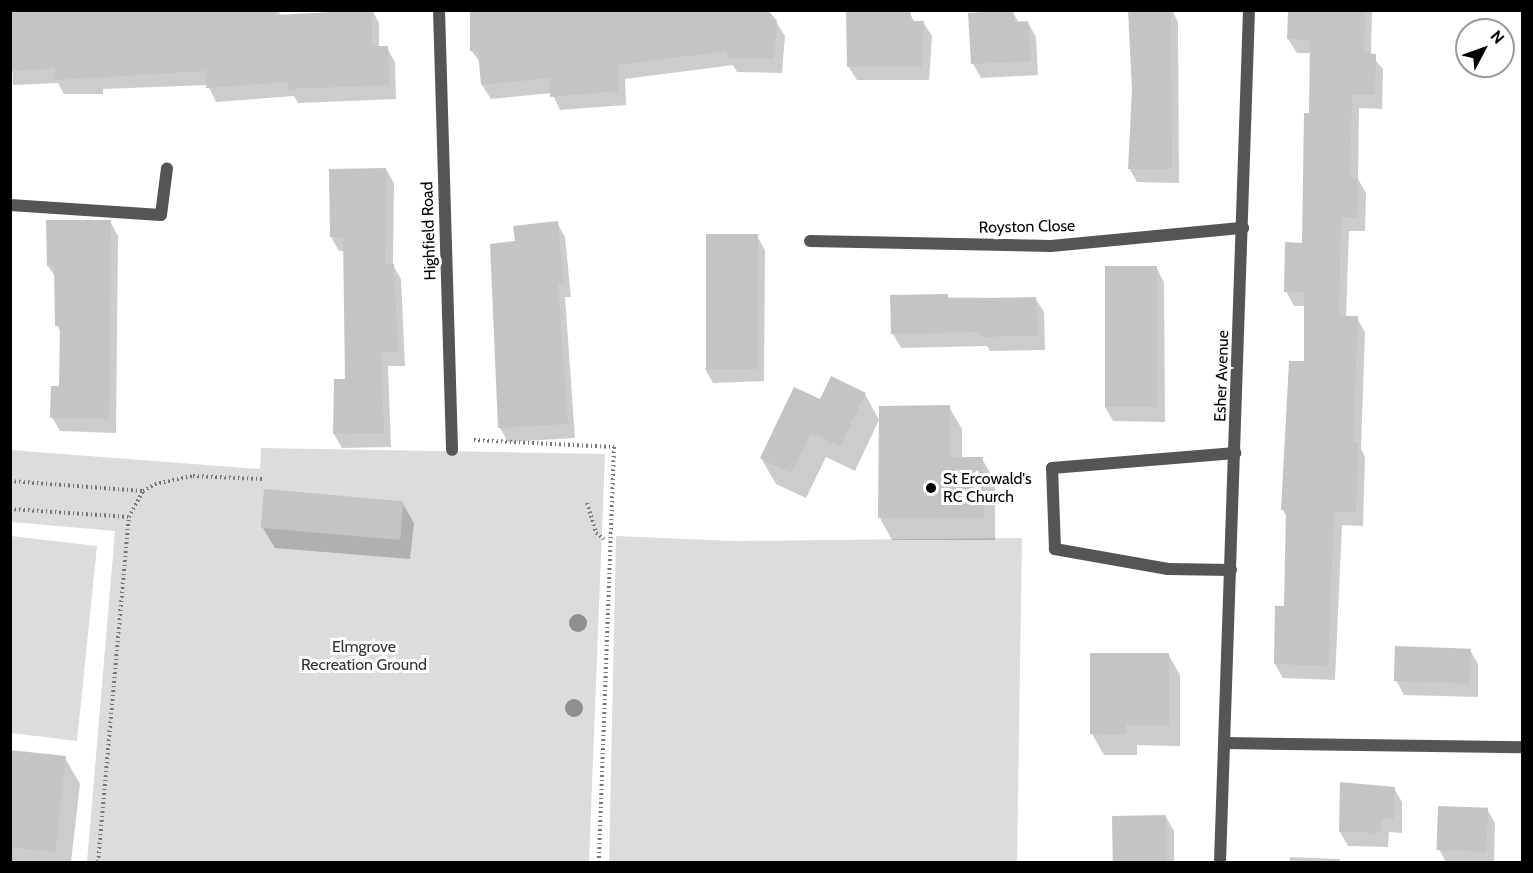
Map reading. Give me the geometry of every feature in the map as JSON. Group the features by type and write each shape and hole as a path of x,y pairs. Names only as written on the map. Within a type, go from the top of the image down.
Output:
{"street":[{"name":"Highfield Road","path":"439,10 452,444"},
{"name":"Esher Avenue","path":"1220,862 1244,228 1249,10"},
{"path":"10,205 161,215 167,168"},
{"name":"Royston Close","path":"810,241 1051,246 1244,228"},
{"path":"1231,570 1168,569 1055,549 1052,468 1236,453"},
{"path":"1225,743 1522,747"}],"path":[{"path":"452,444 614,447 599,862"},
{"path":"98,862 129,517 143,491 154,484 193,476 262,479"},
{"path":"10,481 143,491"},
{"path":"587,503 596,533 604,539"},
{"path":"10,510 129,517"}],"green space":[{"name":"Elmgrove Recreation Ground","path":"261,448 605,454 589,862 87,862 115,531 11,522 10,450 260,469"},
{"path":"11,536 97,546 77,741 11,733"},
{"path":"616,536 735,541 1022,538 1017,862 609,862"}],"building":[{"path":"10,10 276,10 276,15 372,10 372,46 388,46 389,85 289,89 288,82 206,88 207,71 54,80 55,68 10,71"},
{"path":"470,10 768,10 777,21 774,59 727,58 727,51 618,65 618,91 550,97 550,78 481,85 478,51 470,51"},
{"path":"910,10 912,21 924,21 922,67 847,67 846,11"},
{"path":"1013,10 1014,22 1028,21 1031,61 971,64 968,13"},
{"path":"1128,10 1171,10 1172,169 1128,169 1132,89"},
{"path":"1288,10 1365,10 1364,53 1376,54 1375,95 1352,95 1350,177 1358,178 1357,218 1341,217 1339,316 1358,316 1353,442 1358,442 1356,512 1334,512 1328,666 1274,664 1275,606 1284,606 1286,510 1281,510 1289,361 1304,361 1304,292 1284,292 1285,242 1302,243 1304,113 1309,113 1310,40 1287,39"},
{"path":"386,168 385,264 394,264 398,352 381,352 384,433 333,434 334,379 345,379 343,237 330,237 329,169"},
{"path":"46,220 111,220 109,419 50,418 51,386 59,386 60,326 55,326 54,266 47,266"},
{"path":"558,221 564,283 558,283 568,424 498,428 490,244 515,241 513,226"},
{"path":"706,234 758,234 758,369 706,369"},
{"path":"1105,266 1157,266 1157,407 1105,407"},
{"path":"948,294 948,299 1036,297 1038,336 980,337 980,332 891,334 890,295"},
{"path":"831,376 866,393 840,446 811,433 791,473 760,458 794,387 820,399"},
{"name":"St Ercowald's RC Church","path":"950,405 950,457 983,457 984,518 878,518 879,406"},
{"path":"264,489 403,501 400,540 261,528"},
{"path":"1395,646 1471,649 1470,684 1394,681"},
{"path":"1090,653 1169,653 1169,725 1126,725 1126,735 1090,734"},
{"path":"10,750 66,756 55,852 10,847"},
{"path":"1340,782 1395,787 1394,819 1381,819 1381,833 1339,832"},
{"path":"1438,806 1488,808 1486,852 1436,850"},
{"path":"1166,815 1167,862 1113,862 1112,816"}],"place":[{"name":"St Ercowald's RC Church","path":"931,488"}]}
